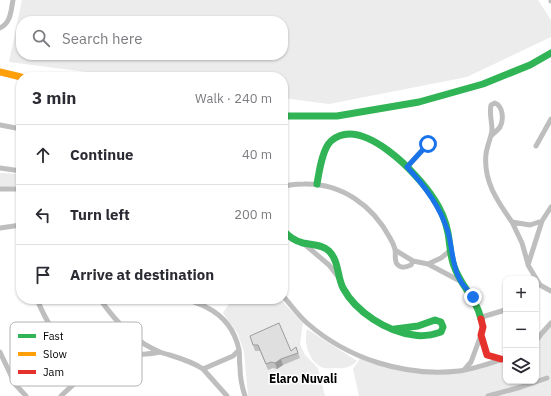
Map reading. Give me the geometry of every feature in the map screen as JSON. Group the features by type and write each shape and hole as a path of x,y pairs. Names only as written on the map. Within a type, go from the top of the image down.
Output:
{"street":[{"path":"0,28 7,23 10,18 13,0"},
{"path":"288,116 337,116 418,102 483,84 530,65 551,52"},
{"path":"0,72 16,76"},
{"path":"491,136 500,127 502,122 501,108 495,103 490,105 489,110 492,129 486,155 488,180 493,193 512,222 522,242 528,265 540,284 551,291"},
{"path":"536,146 551,119"},
{"path":"0,125 16,128"},
{"path":"318,184 322,160 328,145 331,141 344,134 355,134 363,136 385,148 407,167 426,188 435,200 448,231 453,264 460,281 473,297 482,317 483,327 481,335 471,362 464,370"},
{"path":"407,167 428,144"},
{"path":"0,168 16,170"},
{"path":"288,186 294,184 318,184 343,192 358,200 372,211 382,224 395,250 396,262 399,266 404,268 411,265 413,261"},
{"path":"0,190 16,189"},
{"path":"528,265 542,221 551,206"},
{"path":"512,222 530,225 542,221"},
{"path":"0,228 16,226"},
{"path":"288,234 302,243 316,244 330,252 334,258 344,289 351,300 362,312 373,320 402,333 411,335 430,335 441,332 443,327 441,322 435,320 418,326 395,329"},
{"path":"395,250 413,261 428,264 460,281"},
{"path":"428,264 441,258 451,250"},
{"path":"288,302 306,322 342,348 361,357 392,367 416,371 438,372 476,368 503,359"},
{"path":"39,304 48,322"},
{"path":"103,304 108,312 119,322"},
{"path":"201,304 216,312 223,318 234,334 239,350 240,372 245,396"},
{"path":"482,317 503,311"},
{"path":"539,337 551,323"},
{"path":"481,335 487,355 494,358 503,359"},
{"path":"142,341 160,352 187,360 203,369 227,396"},
{"path":"203,369 233,356 239,350"},
{"path":"0,352 10,373"},
{"path":"142,355 160,352"},
{"path":"489,396 547,378"},
{"path":"17,386 26,396"},
{"path":"61,396 72,386"}],"shaded area":[{"path":"22,0 538,0 551,20 551,37 467,77 329,104 288,99 288,72 86,72 9,62 16,29 16,60 288,60 288,16 19,16"},
{"path":"0,173 16,174 16,186 0,187"},
{"path":"229,304 285,304 303,323 300,344 305,355 318,368 325,396 248,396 244,352 238,334 223,313"},
{"path":"551,323 551,396 359,396 353,369 361,357 416,371 459,371 503,359 503,384 539,384 539,337"},
{"path":"307,329 357,361 348,367 342,368 324,368 314,362 308,352 306,340"}],"building":[{"path":"279,323 291,351 296,347 298,353 281,359 275,363 271,362 266,364 258,345 253,345 250,336"}],"traffic: fast":[{"path":"288,116 337,116 419,102 483,84 530,65 551,53"},
{"path":"317,184 321,161 325,150 331,141 344,135 358,135 373,141 403,163 416,176 434,199 447,229 454,266 460,280 476,304 481,319"},
{"path":"288,235 297,241 320,246 329,251 335,259 341,283 349,297 364,313 383,325 393,330 418,336 441,332 443,327 441,322 435,320 418,326 395,329"}],"traffic: slow":[{"path":"0,72 16,76"}],"traffic: jam":[{"path":"481,319 483,327 481,335 487,355 501,359"}],"district":[{"name":"Elaro Nuvali","path":"303,378"}],"route":[{"path":"428,144 407,167 435,200 448,231 453,264 460,281 473,297"}]}
